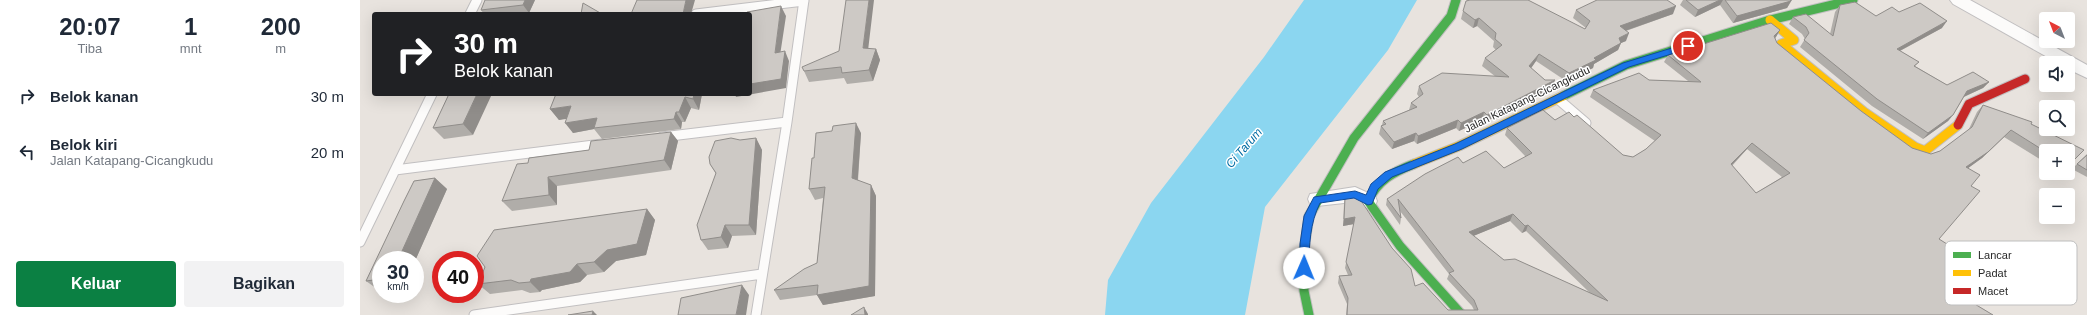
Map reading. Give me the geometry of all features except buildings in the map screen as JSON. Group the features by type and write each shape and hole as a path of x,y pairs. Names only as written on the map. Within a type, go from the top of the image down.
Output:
{"street":[{"path":"1309,315 1304,291 1304,256 1309,216 1354,138 1450,16 1456,0"},
{"name":"Jalan Katapang-Cicangkudu","path":"1368,201 1374,187 1388,174 1458,146 1626,65 1770,20 1853,0"},
{"path":"1958,0 2087,72"},
{"path":"1770,20 1794,40 1781,44 1864,112 1903,137 1920,150 1924,151 1957,127 1969,104 2025,79"},
{"path":"1317,200 1355,194 1368,201 1400,246 1462,315"}],"lane":[{"path":"471,12 477,0"},
{"path":"713,12 804,1 787,122 756,315"},
{"path":"360,242 431,96"},
{"path":"1558,99 1592,128"},
{"path":"654,138 787,122"},
{"path":"395,170 615,143"},
{"path":"474,315 762,274"}],"water":[{"name":"Ci Tarum","path":"1304,0 1417,0 1388,50 1265,207 1245,315 1105,315 1108,280 1151,203 1264,57"}],"traffic: fast":[{"path":"1309,315 1304,291 1303,256 1309,216 1354,138 1451,16 1456,0"},
{"path":"1563,96 1626,65 1770,20 1853,0"},
{"path":"1414,164 1392,173 1381,181 1376,186 1368,201 1400,246 1462,315"}],"traffic: slow":[{"path":"1770,20 1794,40 1781,44 1864,112 1915,147 1925,151 1958,125"},
{"path":"1414,164 1459,146 1563,96"}],"traffic: jam":[{"path":"1958,125 1969,104 2025,79"}],"route":[{"path":"1304,268 1306,232 1309,216 1317,200 1355,194 1368,201 1374,187 1388,174 1458,146 1626,65 1688,46"}]}
